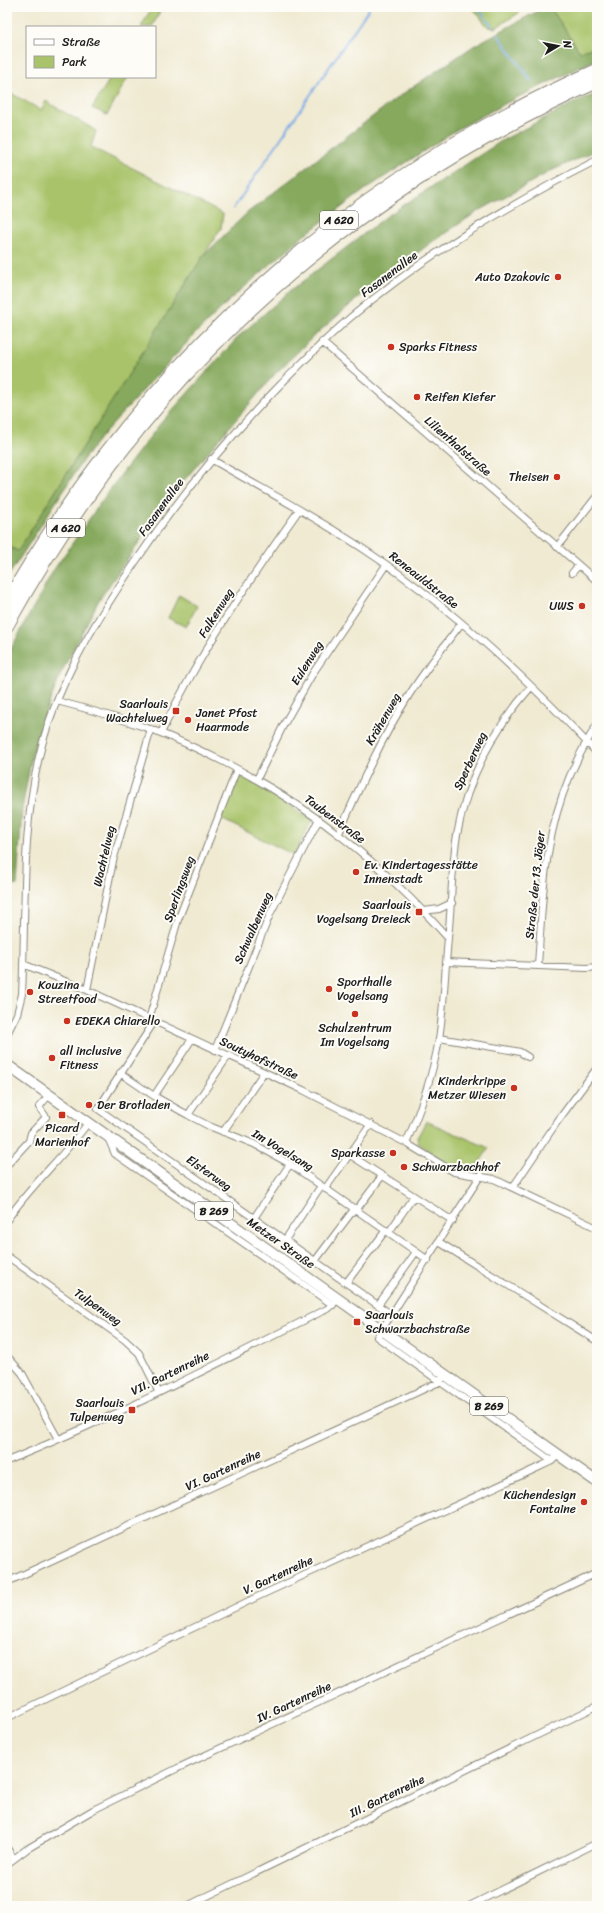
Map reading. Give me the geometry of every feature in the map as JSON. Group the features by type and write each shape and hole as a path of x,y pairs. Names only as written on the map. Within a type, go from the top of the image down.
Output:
{"highway":[{"name":"A 620","path":"7,602 49,532 114,441 171,374 215,328 262,284 307,244 417,165 513,110 597,70"},
{"name":"A 620","path":"7,626 55,543 114,459 179,382 243,316 314,254 358,220 423,175 516,120 597,82"}],"main road":[{"name":"Metzer Straße","path":"7,1065 336,1302 383,1329 443,1379 555,1458 597,1482"}],"street":[{"name":"Fasanenallee","path":"7,1034 13,1025 20,1004 29,809 39,756 57,701 80,652 121,583 175,505 211,459 322,342 377,296 465,234 522,199 597,160"},
{"name":"Lilienthalstraße","path":"322,342 597,581"},
{"name":"Reneauldstraße","path":"211,459 365,549 461,624 531,687 597,753"},
{"path":"557,547 597,496"},
{"name":"Falkenweg","path":"160,733 185,685 235,602 299,510"},
{"name":"Eulenweg","path":"257,778 283,726 313,673 386,565"},
{"path":"572,572 578,566"},
{"name":"Krähenweg","path":"339,833 374,756 392,723 431,664 461,624"},
{"name":"Sperberweg","path":"448,938 457,836 470,782 495,732 507,715 531,687"},
{"name":"Taubenstraße","path":"57,701 151,729 257,778 339,833 385,873 424,911 448,938"},
{"name":"Straße der 13. Jäger","path":"538,966 543,892 549,844 560,798 573,766 597,725"},
{"name":"Wachtelweg","path":"87,990 115,854 151,729"},
{"name":"Sperlingsweg","path":"152,1020 178,920 237,769"},
{"name":"Schwalbenweg","path":"215,1050 271,912 319,819"},
{"path":"424,911 439,909 452,903"},
{"path":"406,1143 425,1096 439,1038 448,938"},
{"path":"446,962 587,968 597,967"},
{"name":"Soutyhofstraße","path":"23,964 87,990 264,1072 371,1124 454,1172 481,1175 494,1179 597,1228"},
{"name":"Elsterweg","path":"152,1020 98,1109 392,1315"},
{"path":"439,1038 520,1052 528,1057"},
{"path":"154,1096 192,1039"},
{"path":"188,1115 228,1056"},
{"path":"513,1187 557,1122 597,1068"},
{"path":"223,1132 264,1072"},
{"name":"Im Vogelsang","path":"120,1073 154,1096 188,1115 223,1132 254,1144 290,1164 428,1260"},
{"path":"7,1165 29,1141 31,1134 46,1117 40,1107 49,1095"},
{"path":"7,1220 34,1185 71,1146 88,1122"},
{"path":"285,1240 323,1187 350,1155 371,1124"},
{"path":"350,1155 453,1221"},
{"path":"254,1218 290,1164"},
{"path":"383,1329 481,1175"},
{"path":"315,1261 382,1176"},
{"path":"346,1283 414,1196"},
{"path":"439,1242 597,1341"},
{"path":"378,1305 416,1252"},
{"name":"Tulpenweg","path":"7,1256 125,1340 141,1357 158,1391"},
{"name":"VII. Gartenreihe","path":"7,1461 58,1439 158,1391 336,1302"},
{"path":"7,1356 22,1373 58,1439"},
{"name":"VI. Gartenreihe","path":"7,1582 443,1379"},
{"name":"V. Gartenreihe","path":"7,1718 232,1609 555,1458"},
{"name":"IV. Gartenreihe","path":"7,1864 13,1858 46,1836 93,1810 178,1768 597,1573"},
{"name":"III. Gartenreihe","path":"187,1906 597,1706"},
{"path":"469,1906 597,1843"},
{"path":"7,1848 13,1858"}],"green space":[{"path":"152,7 162,7 152,26 142,26"},
{"path":"472,7 515,7 519,13 495,28 488,27"},
{"path":"545,7 550,7 580,52 597,46 597,59 506,103 456,130 366,189 302,237 233,297 194,335 104,433 83,460 7,578 7,546 18,551 203,256 247,213 398,97 475,45"},
{"path":"550,7 597,7 597,46 580,52"},
{"path":"110,78 127,78 107,115 92,108"},
{"path":"7,91 41,110 46,101 96,131 91,147 223,214 221,228 18,551 7,546"},
{"path":"597,94 597,150 553,170 477,212 432,242 363,294 315,335 275,374 175,491 99,600 61,673 46,711 32,755 22,809 17,885 7,887 7,656 53,571 110,489 159,425 239,336 290,291 387,216 503,140 577,101"},
{"path":"179,595 197,606 186,627 168,618"},
{"path":"239,776 256,784 312,820 294,855 221,819"},
{"path":"426,1121 489,1148 476,1168 460,1169 449,1166 418,1143 417,1138"}],"waterway":[{"path":"233,209 370,7"},
{"path":"477,7 492,26"},
{"path":"498,35 531,81"}],"place":[{"name":"Auto Dzakovic","path":"558,277"},
{"name":"Sparks Fitness","path":"391,347"},
{"name":"Reifen Kiefer","path":"417,397"},
{"name":"Theisen","path":"557,477"},
{"name":"UWS","path":"582,606"},
{"name":"Saarlouis Wachtelweg","path":"176,711"},
{"name":"Janet Pfost Haarmode","path":"188,720"},
{"name":"Ev. Kindertagesstätte Innenstadt","path":"356,872"},
{"name":"Saarlouis Vogelsang Dreieck","path":"419,912"},
{"name":"Sporthalle Vogelsang","path":"329,989"},
{"name":"Kouzina Streetfood","path":"30,992"},
{"name":"Schulzentrum Im Vogelsang","path":"355,1014"},
{"name":"EDEKA Chiarello","path":"67,1021"},
{"name":"all inclusive Fitness","path":"52,1058"},
{"name":"Kinderkrippe Metzer Wiesen","path":"514,1088"},
{"name":"Der Brotladen","path":"89,1105"},
{"name":"Picard Marienhof","path":"62,1115"},
{"name":"Sparkasse","path":"393,1153"},
{"name":"Schwarzbachhof","path":"404,1167"},
{"name":"Saarlouis Schwarzbachstraße","path":"357,1322"},
{"name":"Saarlouis Tulpenweg","path":"132,1410"},
{"name":"Küchendesign Fontaine","path":"584,1502"}]}
